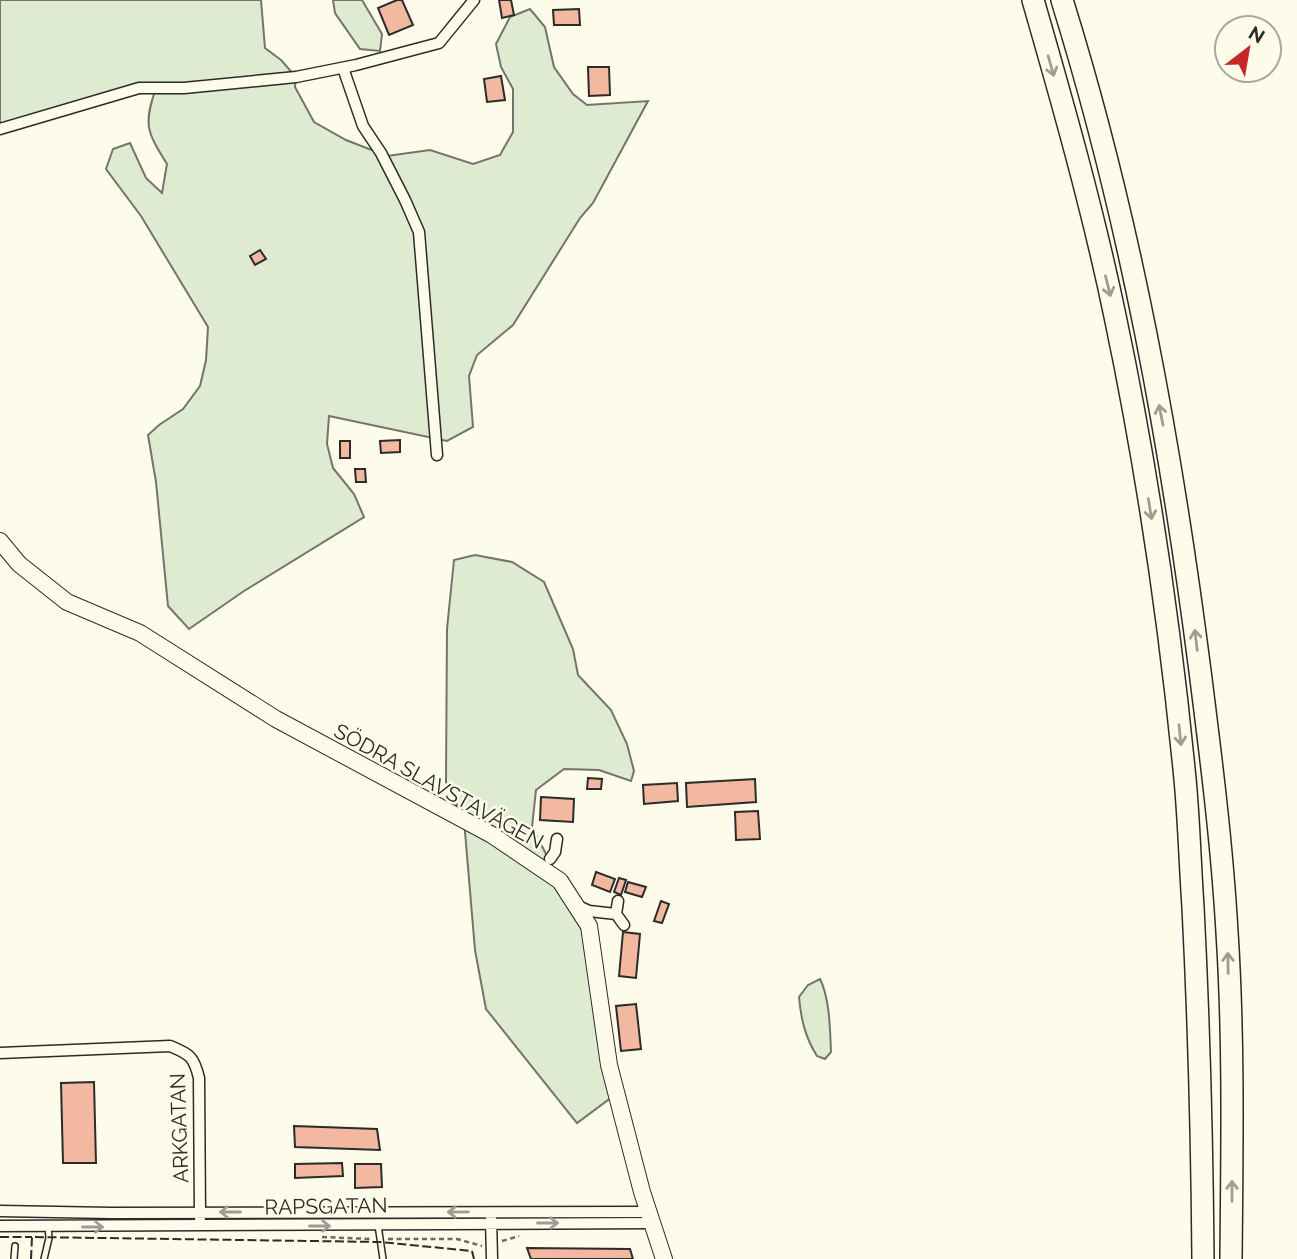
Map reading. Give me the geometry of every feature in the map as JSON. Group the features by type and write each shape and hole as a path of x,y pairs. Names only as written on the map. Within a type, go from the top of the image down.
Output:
{"highway":[{"path":"1033,0 1080,168 1115,316 1168,624 1186,782 1194,924 1202,1113 1203,1259"},
{"path":"1062,0 1105,157 1140,309 1172,471 1194,620 1214,782 1227,933 1231,1259"}],"street":[{"path":"0,129 139,88 184,88 296,77 439,44 474,0"},
{"path":"343,68 363,126 381,153 419,232 437,456"},
{"name":"SÖDRA SLAVSTAVÄGEN","path":"0,541 19,564 67,602 139,633 276,719 492,835 560,881 589,926 609,1065 650,1218 664,1259"},
{"path":"550,859 558,839"},
{"path":"618,901 616,914 624,925"},
{"path":"576,905 589,911 616,914"},
{"name":"ARKGATAN","path":"0,1053 170,1046 184,1051 195,1061 199,1078 200,1226"},
{"name":"RAPSGATAN","path":"0,1211 200,1213 377,1219"},
{"path":"491,1218 492,1259"},
{"name":"RAPSGATAN","path":"0,1226 200,1226 377,1219 650,1218"}],"lane":[{"path":"377,1219 383,1259"},
{"path":"44,1259 48,1226"},
{"path":"14,1259 15,1246"}],"green space":[{"path":"0,0 261,0 265,48 281,60 296,77 295,87 314,122 346,140 387,156 430,150 473,164 500,155 513,132 513,89 501,67 496,44 510,17 530,9 545,27 554,67 573,94 587,105 648,101 593,203 580,218 513,325 477,355 469,376 473,427 447,441 329,416 327,444 333,468 354,494 364,517 244,591 189,629 168,606 156,482 148,435 183,409 200,386 206,360 208,327 141,216 106,169 113,149 130,143 146,178 162,193 167,164 151,136 148,120 156,88 0,129"},
{"path":"333,0 362,0 382,34 380,51 360,49 335,13"},
{"path":"475,555 512,562 544,582 573,649 578,675 611,710 627,744 634,771 631,781 599,770 564,769 536,790 532,827 560,881 589,926 616,1094 577,1123 486,1009 475,950 464,820 446,782 447,629 454,560"},
{"path":"820,979 828,1005 830,1025 831,1052 825,1059 817,1056 809,1042 799,997 808,985"}],"building":[{"path":"402,0 413,25 389,35 378,8"},
{"path":"499,0 511,0 514,15 502,18"},
{"path":"579,9 580,25 554,25 553,10"},
{"path":"588,67 609,67 610,95 589,96"},
{"path":"501,76 505,100 487,102 484,79"},
{"path":"260,250 266,259 255,265 250,256"},
{"path":"400,440 400,452 381,453 380,441"},
{"path":"340,441 350,441 350,458 340,458"},
{"path":"355,469 365,469 366,482 356,482"},
{"path":"588,778 602,779 601,789 587,789"},
{"path":"755,779 756,802 687,807 686,783"},
{"path":"677,783 678,801 644,804 643,785"},
{"path":"541,797 574,799 573,822 540,820"},
{"path":"758,811 760,839 736,840 735,812"},
{"path":"596,872 615,879 610,892 592,885"},
{"path":"619,878 626,880 621,895 614,892"},
{"path":"628,882 646,887 642,897 625,892"},
{"path":"661,901 669,904 662,923 654,921"},
{"path":"623,932 640,934 636,978 619,976"},
{"path":"636,1004 641,1049 621,1051 616,1006"},
{"path":"94,1082 96,1163 63,1163 61,1083"},
{"path":"294,1126 377,1129 380,1150 295,1147"},
{"path":"342,1163 343,1176 295,1178 295,1164"},
{"path":"355,1164 381,1164 382,1187 355,1188"},
{"path":"527,1248 630,1249 633,1259 531,1259"}],"fence":[{"path":"0,1237 32,1237"},
{"path":"31,1259 32,1237 380,1242 472,1251 474,1259"}]}
